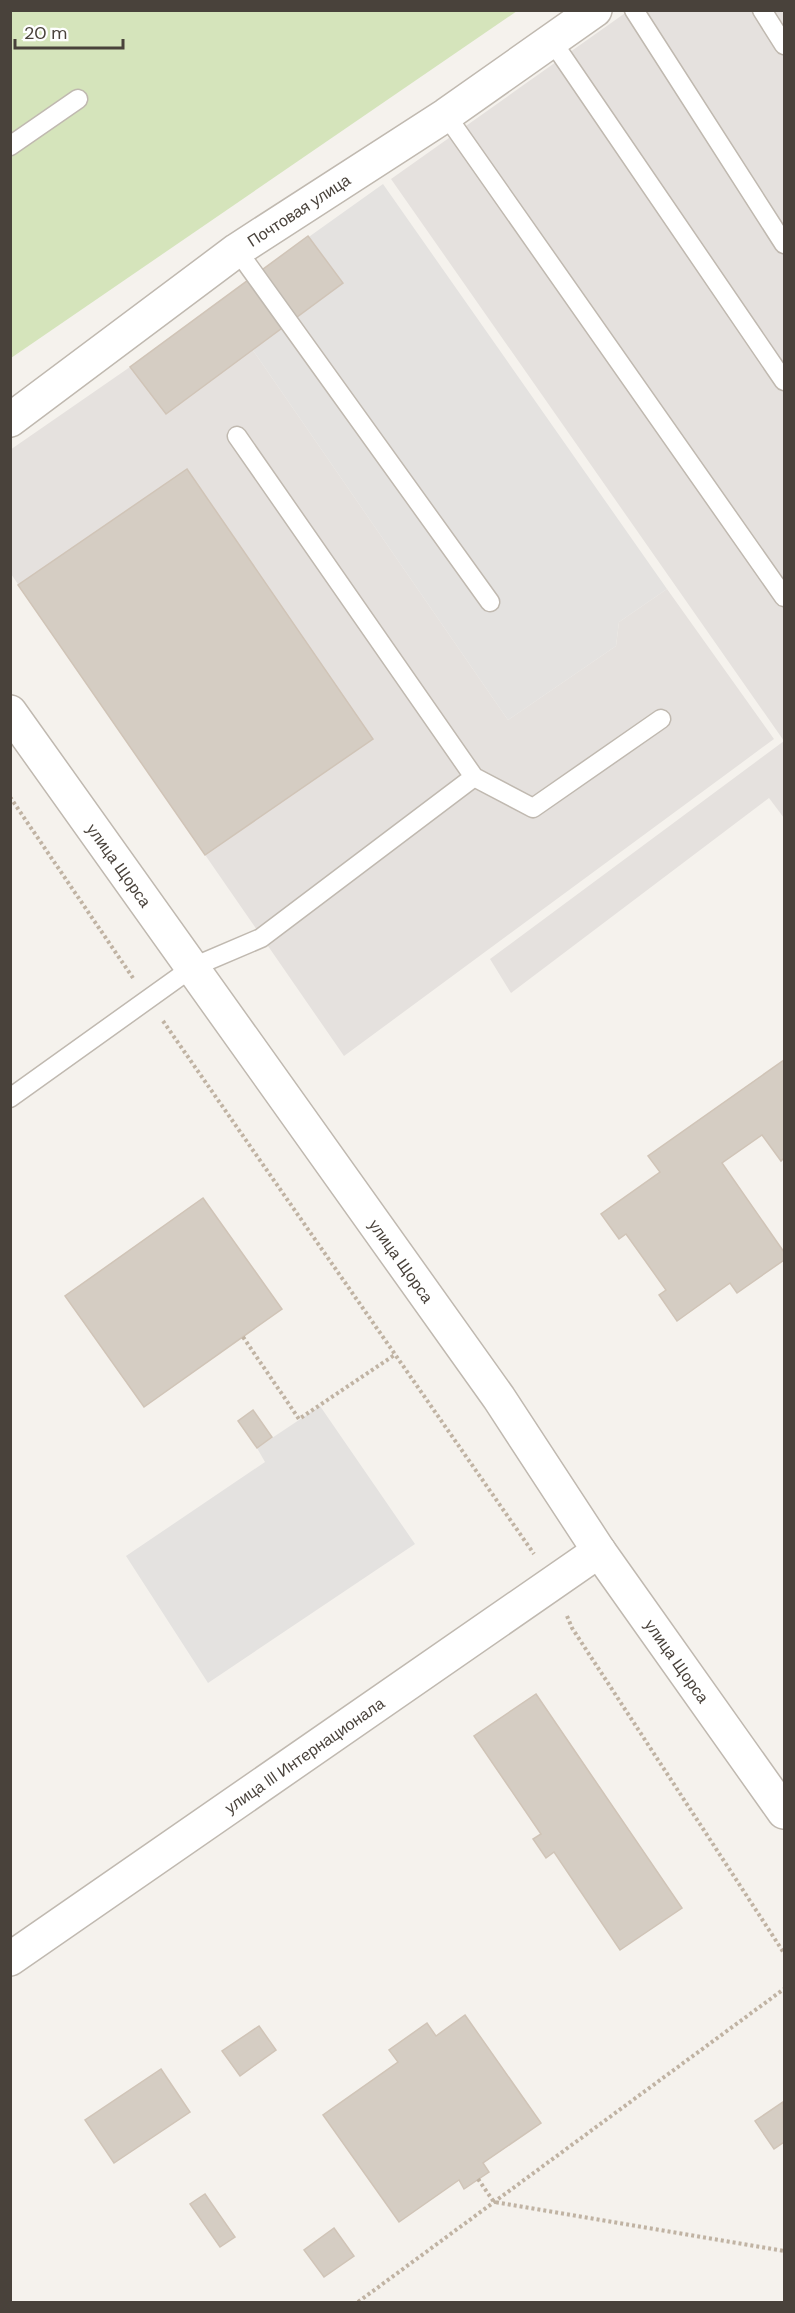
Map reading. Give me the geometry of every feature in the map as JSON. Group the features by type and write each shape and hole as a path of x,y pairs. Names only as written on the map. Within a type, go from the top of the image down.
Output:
{"street":[{"name":"Почтовая улица","path":"10,420 237,250 446,115 595,10"},
{"name":"улица Щорса","path":"10,712 498,1398 599,1551 784,1812"},
{"name":"улица III Интернационала","path":"10,1959 599,1551"}],"lane":[{"path":"634,10 784,244"},
{"path":"762,10 784,45"},
{"path":"552,41 784,381"},
{"path":"10,146 78,99"},
{"path":"446,115 784,597"},
{"path":"237,250 490,602"},
{"path":"237,436 474,777 533,808 661,719"},
{"path":"10,1098 193,967 261,938 474,777"}],"path":[{"path":"10,797 147,998 554,1582 572,1628 784,1953"},
{"path":"243,1336 299,1419 396,1354"},
{"path":"358,2302 784,1989"},
{"path":"478,2180 494,2202 784,2251"}],"shaded area":[{"path":"628,11 784,11 784,741 391,179"},
{"path":"383,184 667,589 619,622 616,646 508,720 219,301"},
{"path":"219,301 508,720 616,646 619,622 667,589 774,739 344,1056 11,574 10,450 130,367"},
{"path":"784,741 784,818 769,798 511,993 490,959"},
{"path":"320,1406 415,1544 208,1683 126,1556 265,1462 257,1448"}],"green space":[{"path":"11,11 517,11 11,358"}],"building":[{"path":"308,236 343,283 166,414 130,367"},
{"path":"187,469 373,739 205,855 18,585"},
{"path":"784,1060 784,1158 781,1161 762,1135 722,1163 784,1252 784,1260 737,1293 730,1283 677,1321 659,1295 666,1290 626,1234 619,1239 601,1214 660,1172 648,1156"},
{"path":"203,1198 282,1309 144,1407 65,1296"},
{"path":"253,1410 272,1437 257,1448 238,1421"},
{"path":"536,1694 682,1908 620,1950 554,1852 546,1858 533,1839 541,1834 474,1736"},
{"path":"465,2015 541,2123 483,2163 489,2172 464,2189 459,2180 399,2222 323,2115 398,2062 389,2050 427,2023 436,2036"},
{"path":"259,2026 276,2050 240,2076 222,2051"},
{"path":"161,2069 190,2112 114,2163 85,2120"},
{"path":"783,2102 784,2142 774,2149 755,2121"},
{"path":"205,2194 235,2237 220,2247 190,2204"},
{"path":"334,2228 354,2256 324,2277 304,2250"}]}
